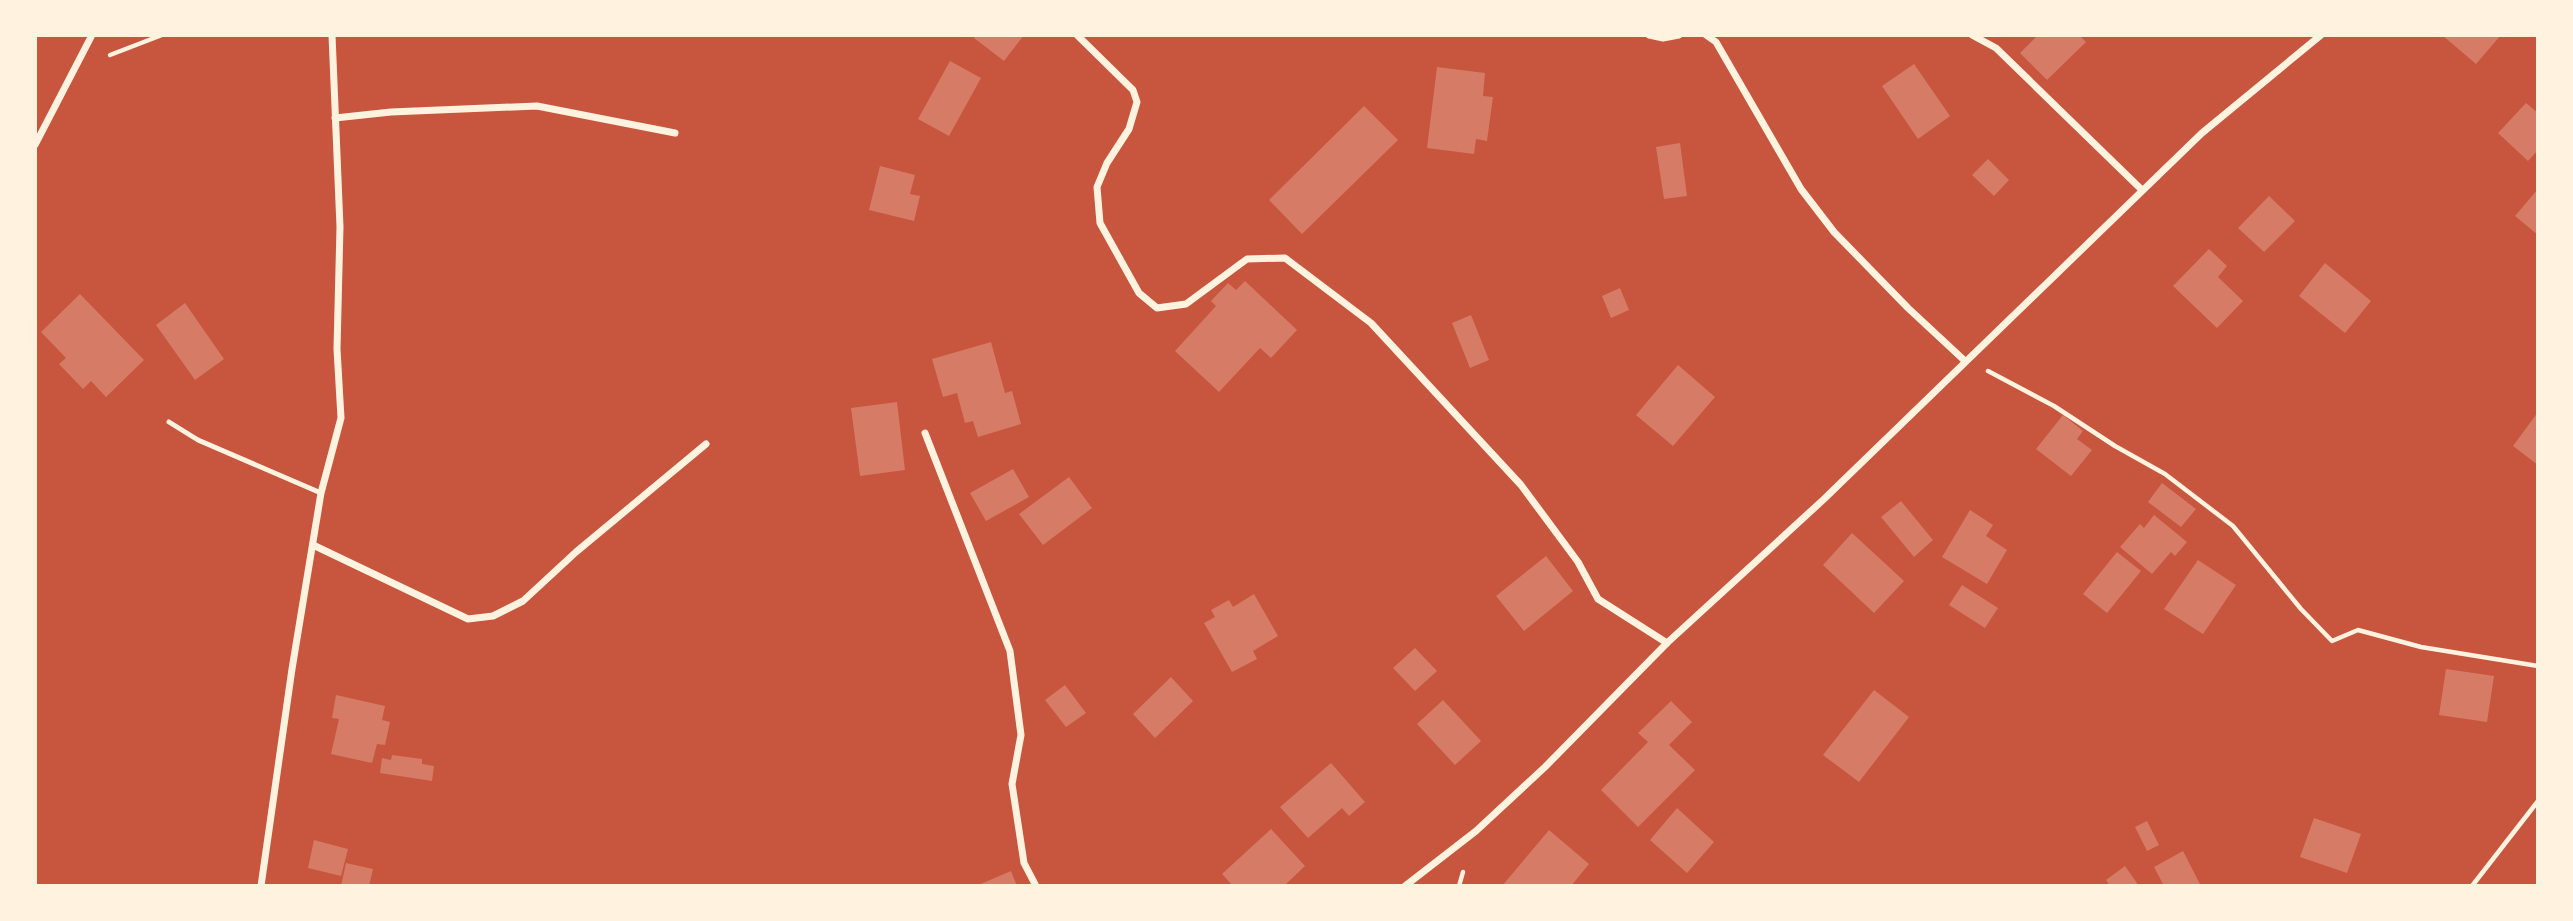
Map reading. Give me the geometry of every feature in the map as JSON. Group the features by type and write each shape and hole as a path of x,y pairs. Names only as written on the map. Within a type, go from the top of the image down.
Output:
{"street":[{"path":"35,145 92,35"},
{"path":"261,886 292,669 321,493 341,418 337,349 340,227 332,35"},
{"path":"1077,35 1133,90 1137,102 1129,130 1107,163 1097,187 1100,223 1139,293 1157,308 1185,304 1247,259 1285,258 1371,323 1521,485 1578,562 1598,599 1667,643"},
{"path":"1649,35 1663,38 1679,35"},
{"path":"1706,35 1716,42 1801,189 1834,232 1908,308 1965,361"},
{"path":"1972,35 1996,48 2142,190"},
{"path":"1405,886 1476,831 1545,767 1667,643 1823,500 2202,133 2321,35"},
{"path":"335,118 391,112 537,106 675,133"},
{"path":"925,433 1010,651 1021,734 1012,784 1024,863 1036,886"},
{"path":"313,545 468,619 493,615 523,601 576,552 706,444"}],"lane":[{"path":"169,422 198,440 321,493"}],"path":[{"path":"75,68 162,35"},
{"path":"1965,361 2054,406 2115,446 2165,474 2233,526 2301,609 2332,641 2358,630 2421,647 2538,666"},
{"path":"2472,886 2538,801"}],"building":[{"path":"976,35 1024,35 1004,61 974,38"},
{"path":"2038,35 2079,35 2086,42 2047,80 2020,53"},
{"path":"2442,35 2501,35 2476,64"},
{"path":"950,61 981,78 949,136 918,119"},
{"path":"1914,64 1950,116 1918,139 1882,86"},
{"path":"1437,67 1485,73 1483,96 1493,97 1487,141 1476,139 1474,154 1427,148"},
{"path":"2526,103 2538,113 2538,150 2528,161 2498,133"},
{"path":"1364,106 1398,140 1302,234 1269,200"},
{"path":"1680,143 1687,196 1664,199 1656,147"},
{"path":"1988,159 2009,180 1994,196 1972,175"},
{"path":"880,166 915,175 910,194 920,196 914,221 869,210"},
{"path":"2538,189 2538,235 2515,216"},
{"path":"2269,196 2295,221 2264,252 2238,228"},
{"path":"2209,249 2227,266 2218,277 2243,301 2217,328 2173,286"},
{"path":"2325,263 2371,301 2345,333 2299,296"},
{"path":"1245,281 1297,330 1271,358 1260,348 1219,392 1175,351 1216,306 1211,301 1228,283 1236,290"},
{"path":"1620,288 1629,310 1611,318 1602,296"},
{"path":"80,294 144,360 106,397 91,381 83,389 59,364 66,358 41,332"},
{"path":"185,303 224,359 195,380 156,325"},
{"path":"1471,315 1489,360 1470,368 1452,323"},
{"path":"991,342 1005,393 1012,391 1021,424 978,437 973,421 965,423 957,393 943,397 932,359"},
{"path":"1678,365 1715,397 1673,446 1636,415"},
{"path":"897,402 905,470 860,476 851,408"},
{"path":"2538,412 2538,465 2513,446"},
{"path":"2063,415 2083,431 2077,439 2092,450 2071,476 2036,449"},
{"path":"1013,469 1029,497 986,521 970,493"},
{"path":"1069,477 1092,508 1043,545 1019,514"},
{"path":"2162,483 2196,509 2181,527 2148,502"},
{"path":"1901,501 1933,540 1914,557 1881,517"},
{"path":"1970,510 1993,525 1986,536 2007,550 1987,584 1942,557"},
{"path":"2154,515 2187,542 2175,556 2171,552 2152,574 2120,547 2140,524 2144,528"},
{"path":"1852,533 1904,581 1874,613 1823,565"},
{"path":"2117,552 2141,571 2107,613 2083,594"},
{"path":"1546,556 1573,591 1524,631 1496,596"},
{"path":"2198,560 2236,585 2203,634 2164,609"},
{"path":"1962,585 1998,608 1985,628 1949,605"},
{"path":"1254,594 1278,636 1253,651 1257,659 1232,672 1204,623 1215,617 1211,610 1229,600 1233,607"},
{"path":"1415,648 1437,671 1415,691 1393,668"},
{"path":"2446,669 2494,676 2487,722 2439,715"},
{"path":"1171,677 1193,701 1155,738 1133,714"},
{"path":"1065,685 1086,713 1066,727 1045,700"},
{"path":"1874,690 1909,717 1859,782 1823,755"},
{"path":"336,695 385,706 382,720 390,722 385,745 377,744 372,763 331,754 339,719 332,718"},
{"path":"1443,700 1481,741 1455,765 1417,724"},
{"path":"1671,701 1692,722 1669,745 1695,770 1638,827 1601,790 1648,742 1638,733"},
{"path":"392,755 422,759 422,764 434,766 432,781 380,773 382,758 391,760"},
{"path":"1331,763 1365,802 1349,816 1342,808 1308,838 1280,807"},
{"path":"1677,808 1714,842 1687,873 1650,840"},
{"path":"2314,818 2361,834 2347,873 2300,857"},
{"path":"2147,821 2159,845 2147,851 2135,827"},
{"path":"1271,829 1305,866 1284,886 1233,886 1222,874"},
{"path":"1549,830 1589,864 1571,886 1502,886"},
{"path":"314,840 348,849 341,876 308,868"},
{"path":"2183,851 2201,886 2164,886 2154,867"},
{"path":"346,863 373,869 369,886 341,886"},
{"path":"2125,866 2139,886 2110,886 2106,880"},
{"path":"1011,871 1017,886 976,886"}]}
